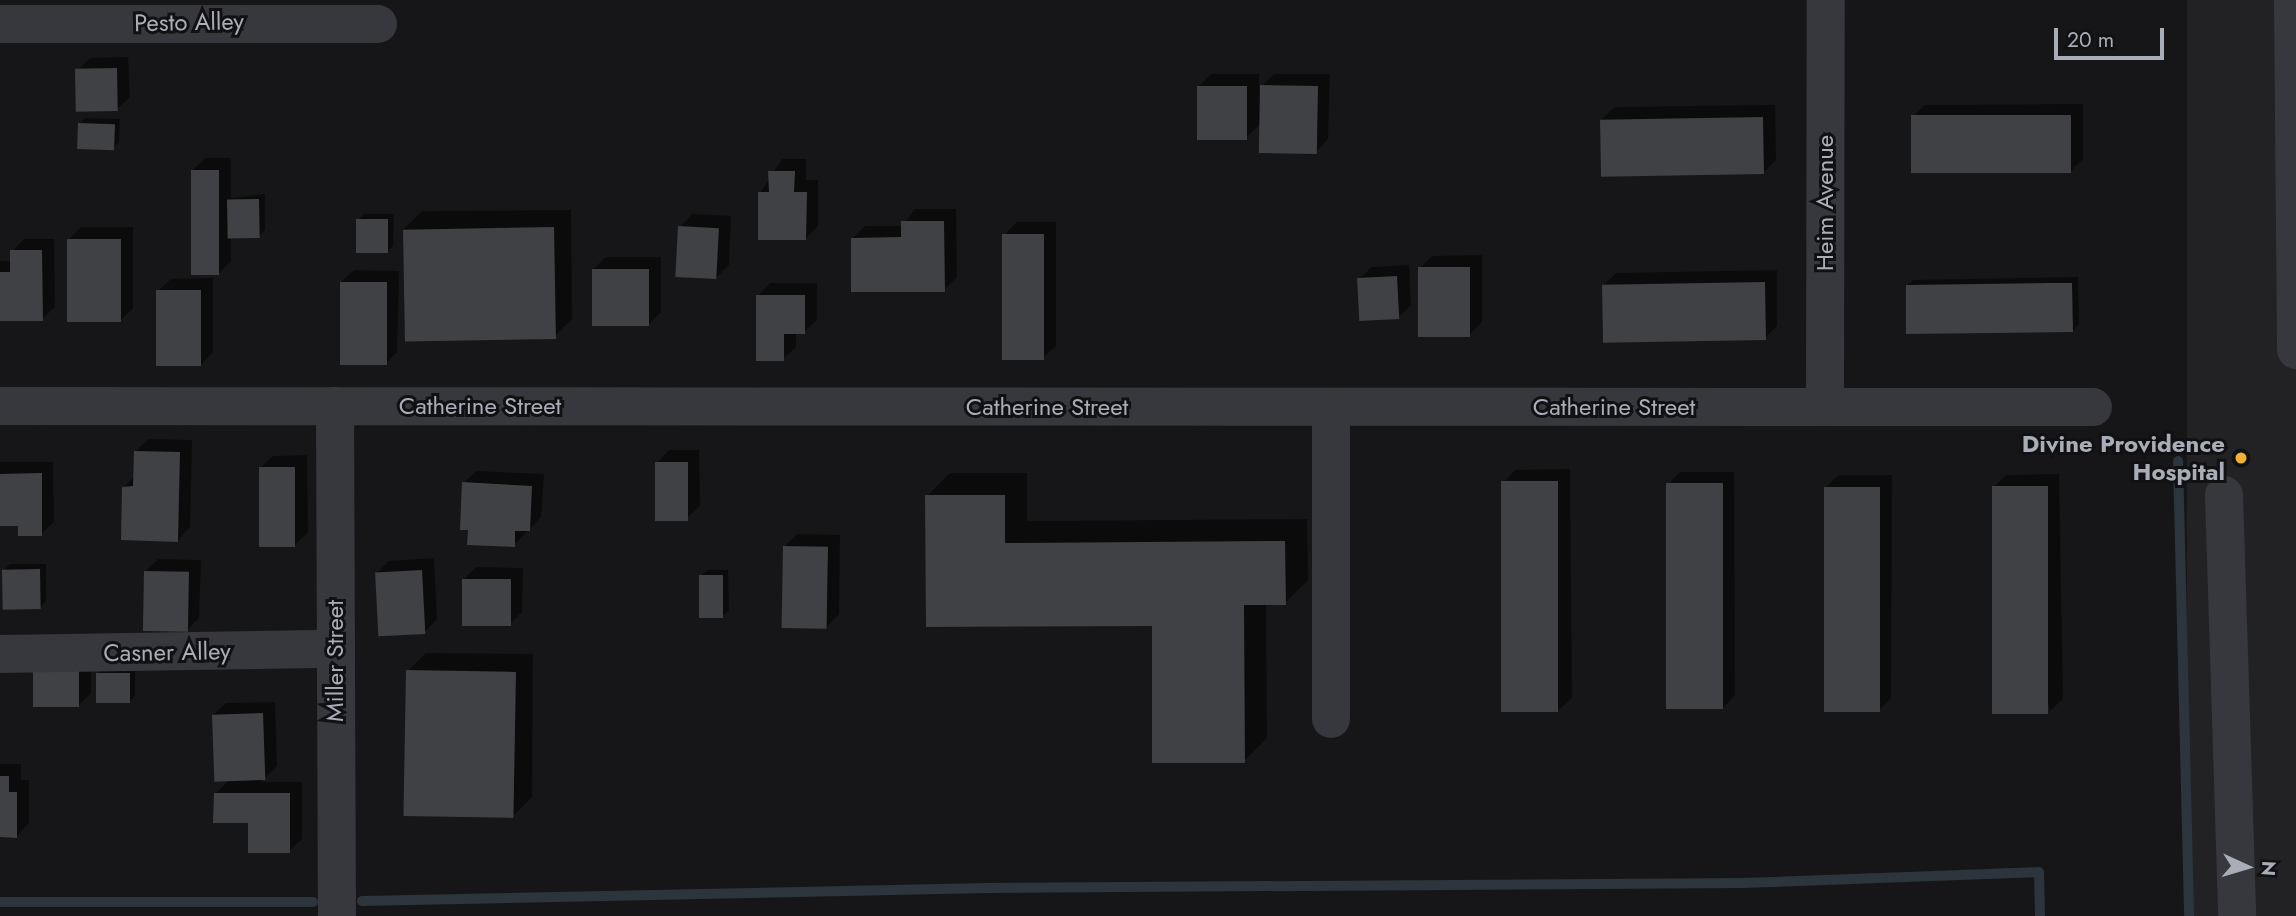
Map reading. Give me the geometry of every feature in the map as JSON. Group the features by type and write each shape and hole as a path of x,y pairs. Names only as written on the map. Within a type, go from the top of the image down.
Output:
{"street":[{"name":"Heim Avenue","path":"1825,407 1826,0"},
{"path":"2293,0 2296,350"},
{"name":"Pesto Alley","path":"0,24 378,24"},
{"name":"Catherine Street","path":"0,406 2093,407"},
{"name":"Miller Street","path":"335,406 337,916"},
{"path":"1331,407 1331,719"},
{"path":"2224,495 2237,916"},
{"name":"Casner Alley","path":"0,654 334,649"}],"shaded area":[{"name":"Divine Providence Hospital","path":"2187,0 2296,0 2296,916 2187,916"}],"building":[{"path":"117,68 118,111 76,112 75,69"},
{"path":"1260,85 1318,86 1317,154 1259,153"},
{"path":"1197,86 1247,86 1247,140 1197,140"},
{"path":"1911,115 2071,115 2071,173 1911,173"},
{"path":"1763,117 1764,174 1601,177 1600,120"},
{"path":"78,123 115,124 114,150 77,149"},
{"path":"191,170 219,170 219,275 191,275"},
{"path":"768,171 795,171 794,192 807,192 806,240 758,240 758,192 769,192"},
{"path":"259,199 260,238 228,239 227,200"},
{"path":"356,219 388,219 388,253 356,253"},
{"path":"901,221 944,221 945,292 851,292 851,238 901,237"},
{"path":"678,226 719,228 716,279 675,277"},
{"path":"554,227 556,339 405,342 403,230"},
{"path":"1002,234 1044,234 1044,360 1002,360"},
{"path":"67,239 121,239 121,322 67,322"},
{"path":"10,250 42,250 43,321 0,321 0,272 10,272"},
{"path":"1418,267 1470,267 1470,337 1418,337"},
{"path":"592,269 649,269 649,326 592,326"},
{"path":"1397,276 1399,319 1359,321 1357,278"},
{"path":"340,282 387,282 387,365 340,365"},
{"path":"1765,282 1766,340 1603,343 1602,285"},
{"path":"2072,283 2073,332 1906,334 1906,285"},
{"path":"156,290 201,290 201,366 156,366"},
{"path":"756,295 805,295 805,334 784,334 784,361 756,361"},
{"path":"134,451 180,452 178,542 121,540 122,487 133,486"},
{"path":"655,462 688,462 688,521 655,521"},
{"path":"259,467 295,467 295,547 259,547"},
{"path":"42,473 42,536 18,536 18,526 0,526 0,474"},
{"path":"1501,481 1558,481 1558,712 1501,712"},
{"path":"462,482 532,486 530,531 515,531 515,547 467,545 468,530 460,530"},
{"path":"1666,483 1723,483 1723,709 1666,709"},
{"path":"1992,486 2048,486 2048,714 1992,714"},
{"path":"1824,487 1880,487 1880,712 1824,712"},
{"path":"925,495 1005,495 1005,543 1285,541 1286,605 1244,605 1245,763 1152,763 1152,626 926,627"},
{"path":"783,546 828,547 827,629 782,628"},
{"path":"40,569 41,609 3,610 2,570"},
{"path":"422,570 425,634 378,636 375,572"},
{"path":"144,571 189,572 188,632 143,631"},
{"path":"699,575 723,575 723,618 699,618"},
{"path":"462,579 511,579 511,626 462,626"},
{"path":"33,662 79,662 79,707 33,707"},
{"path":"406,670 516,672 513,818 403,816"},
{"path":"96,673 130,673 130,703 96,703"},
{"path":"263,713 265,780 214,782 212,715"},
{"path":"0,776 9,776 9,792 17,792 17,838 0,837"},
{"path":"214,793 290,793 290,853 248,853 248,823 213,823"}],"waterway":[{"path":"2178,461 2189,916"},
{"path":"362,901 988,888 1743,883 2039,872 2040,916"},
{"path":"0,902 313,902"}],"place":[{"name":"Divine Providence Hospital","path":"2241,458"}]}
